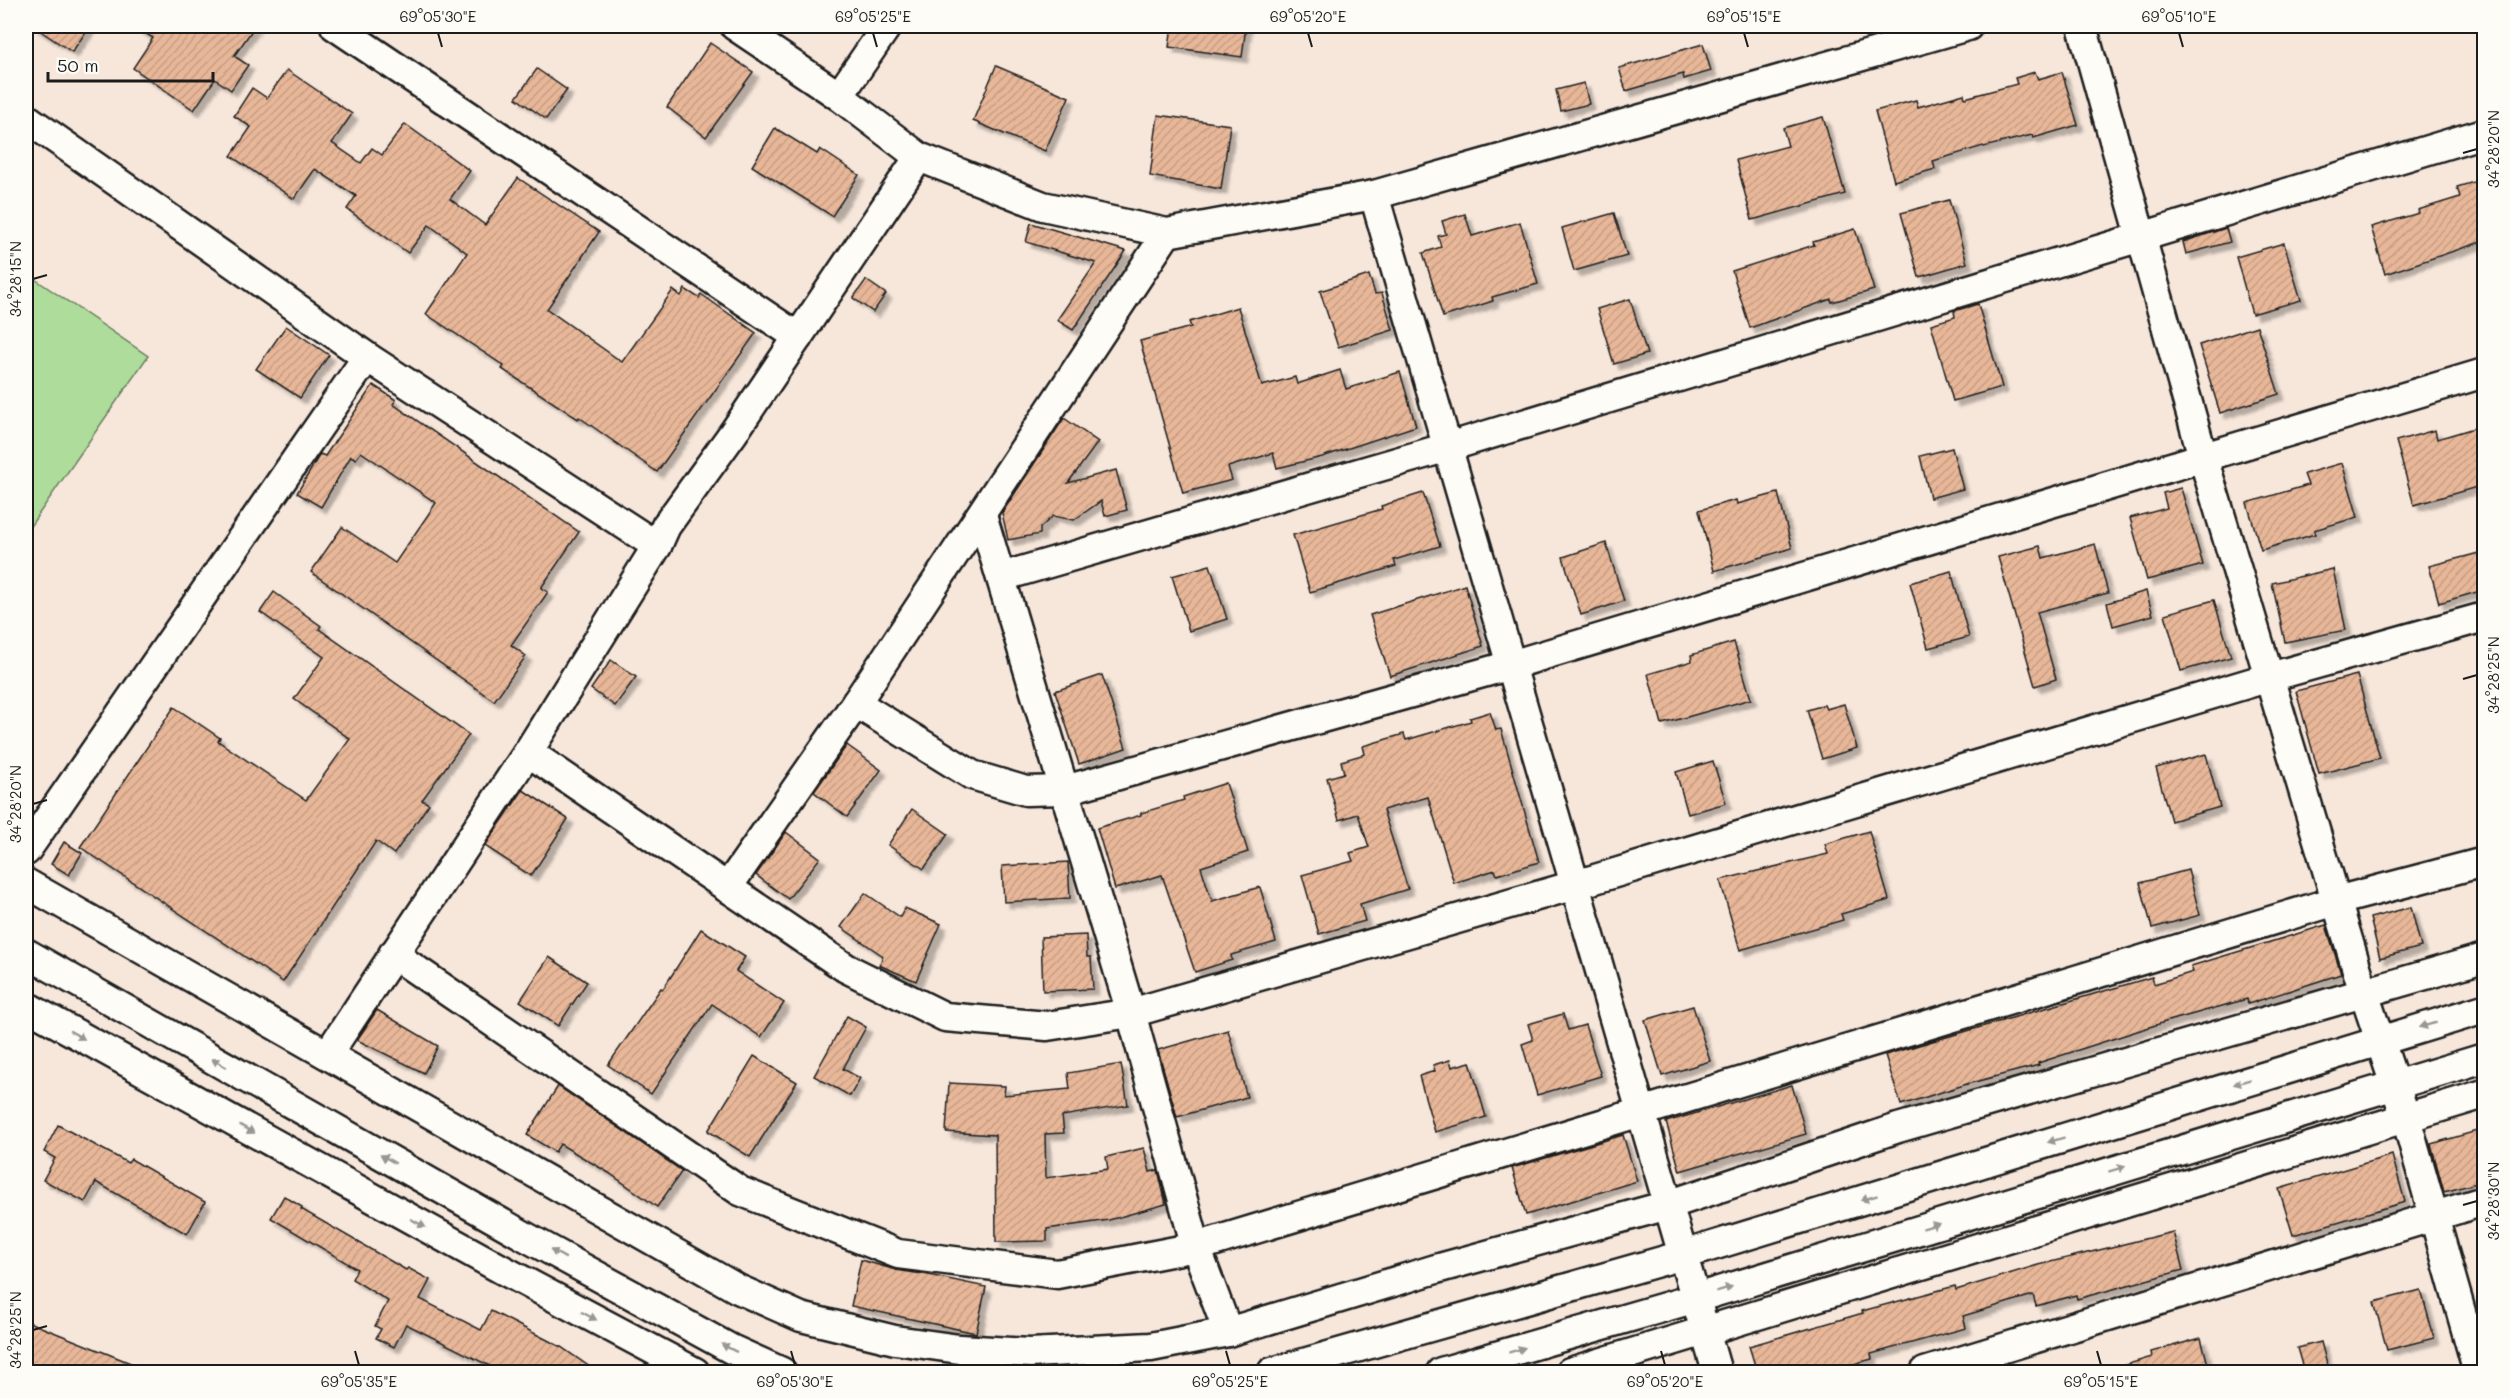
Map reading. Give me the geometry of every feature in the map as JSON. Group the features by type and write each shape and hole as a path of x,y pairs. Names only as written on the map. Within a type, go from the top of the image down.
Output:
{"street":[{"path":"335,26 798,337"},
{"path":"735,26 839,96 919,157 1043,206 1167,233 1374,195 1968,26"},
{"path":"839,96 887,26"},
{"path":"2082,26 2203,457 2364,993 2406,1118 2478,1372"},
{"path":"26,118 367,357 657,546"},
{"path":"1001,577 1448,447 2484,133"},
{"path":"328,1054 528,752 657,546 666,526 734,432 919,157"},
{"path":"1374,195 1717,1372"},
{"path":"727,888 856,703 1167,233"},
{"path":"26,851 367,357"},
{"path":"856,703 972,775 1026,791 1065,790 1511,665 2484,373"},
{"path":"982,515 1131,1013 1196,1247 1228,1332"},
{"path":"528,752 846,968 945,1017 1047,1026 1131,1013 1575,885 2270,677 2484,617"},
{"path":"393,954 740,1191 898,1254 1058,1274 1196,1247 2336,901 2484,862"},
{"path":"26,883 738,1289 801,1317 895,1340 959,1349 1030,1353 1151,1347 1228,1332 1436,1269 1668,1205 1898,1128 2484,958"},
{"path":"26,953 558,1254 731,1349 782,1372"},
{"path":"26,1006 493,1265 694,1372"},
{"path":"1272,1372 1683,1255 2484,1009"},
{"path":"1440,1372 1696,1298 2484,1058"},
{"path":"1570,1372 2484,1094"},
{"path":"1925,1372 2484,1201"}],"green space":[{"path":"26,273 148,356 29,528 26,526"}],"building":[{"path":"33,26 90,26 72,52"},
{"path":"134,26 255,26 234,56 248,65 231,90 215,79 194,110 133,68 153,38"},
{"path":"1172,26 1246,26 1242,57 1169,47"},
{"path":"710,43 753,72 706,137 667,107"},
{"path":"1703,44 1711,71 1684,79 1683,74 1626,91 1619,68"},
{"path":"996,66 1069,97 1045,151 973,121"},
{"path":"537,69 567,90 546,119 516,98"},
{"path":"287,70 352,114 332,143 361,163 372,148 382,155 405,124 470,171 450,199 485,225 518,178 599,232 547,309 622,362 673,290 681,296 685,289 699,298 701,294 756,333 657,472 579,417 578,419 502,369 504,366 426,314 467,253 429,225 408,253 347,209 356,196 315,169 294,199 231,156 251,127 234,116 252,88 267,98"},
{"path":"2035,72 2038,79 2062,72 2078,125 2033,138 2032,135 1983,146 1933,161 1935,169 1894,181 1875,111 1916,100 1918,107 1964,94 1965,98 2017,84 2015,78"},
{"path":"1584,83 1589,104 1561,111 1556,90"},
{"path":"1158,115 1230,125 1221,189 1150,176"},
{"path":"1823,117 1845,194 1752,220 1736,160 1788,146 1783,128"},
{"path":"775,128 817,154 820,149 859,175 832,216 752,166"},
{"path":"2484,179 2484,241 2385,274 2371,227 2419,213 2418,210 2460,197 2457,187"},
{"path":"1949,200 1967,263 1919,277 1901,213"},
{"path":"1614,213 1627,256 1574,271 1562,228"},
{"path":"1465,214 1472,236 1520,222 1538,284 1492,297 1493,301 1443,317 1423,253 1441,247 1438,236 1446,234 1442,221"},
{"path":"1031,223 1126,251 1073,330 1057,320 1096,263 1026,242"},
{"path":"2226,228 2230,242 2186,254 2183,242"},
{"path":"1855,229 1874,290 1832,302 1831,299 1750,328 1732,271 1814,245 1813,242"},
{"path":"2284,243 2301,300 2252,314 2236,257"},
{"path":"1369,275 1375,294 1382,293 1393,330 1338,347 1320,291"},
{"path":"866,280 886,294 873,312 853,298"},
{"path":"1630,299 1647,354 1614,364 1597,309"},
{"path":"1978,304 2002,387 1953,401 1931,324 1955,317 1954,311"},
{"path":"1238,307 1262,386 1295,377 1297,384 1340,370 1346,389 1400,372 1416,426 1322,457 1277,468 1273,453 1228,467 1232,480 1183,493 1140,341 1191,327 1189,322"},
{"path":"286,326 329,355 300,398 256,369"},
{"path":"2257,326 2279,394 2220,413 2199,345"},
{"path":"373,385 396,400 393,404 579,532 541,588 548,592 511,645 526,656 494,701 311,572 342,527 395,563 436,503 361,452 356,459 351,456 321,507 297,493 320,454 325,456"},
{"path":"1064,418 1098,442 1068,483 1116,470 1127,510 1105,516 1101,501 1074,520 1053,516 1040,528 1040,534 1008,540 1002,513"},
{"path":"2481,426 2484,437 2484,485 2414,505 2396,441 2435,430 2437,439"},
{"path":"1952,448 1963,489 1930,498 1920,456"},
{"path":"2342,463 2358,517 2314,530 2315,534 2261,550 2247,503 2308,485 2304,474"},
{"path":"2181,488 2203,565 2147,580 2130,518 2167,508 2163,493"},
{"path":"1423,493 1440,546 1394,560 1396,566 1310,592 1293,535 1382,509 1381,506"},
{"path":"1778,493 1792,548 1714,571 1699,510 1736,500 1737,504"},
{"path":"1606,543 1624,601 1581,615 1563,557"},
{"path":"2095,544 2108,593 2037,612 2056,679 2035,686 1998,557 2040,546 2043,558"},
{"path":"2479,553 2484,574 2484,590 2439,603 2429,566"},
{"path":"1210,565 1227,619 1189,631 1172,576"},
{"path":"2333,569 2346,630 2285,642 2272,583"},
{"path":"1951,571 1969,637 1928,648 1910,583"},
{"path":"1465,585 1483,646 1390,676 1370,615"},
{"path":"2146,591 2153,615 2113,626 2107,603"},
{"path":"274,592 321,626 319,629 469,735 422,800 429,804 394,854 376,841 283,982 80,847 174,707 220,738 218,741 306,800 350,739 294,699 324,657 260,612"},
{"path":"2214,600 2231,657 2181,671 2165,614"},
{"path":"1734,642 1751,699 1662,724 1648,674 1692,661 1691,655"},
{"path":"611,660 636,677 615,706 591,689"},
{"path":"1102,675 1126,748 1079,764 1055,691"},
{"path":"2357,675 2380,758 2319,774 2296,691"},
{"path":"1844,704 1857,748 1822,759 1807,710 1824,705 1826,709"},
{"path":"1490,712 1496,730 1501,729 1539,862 1497,875 1495,870 1454,883 1428,797 1383,810 1408,889 1360,904 1365,921 1319,934 1302,875 1353,861 1350,853 1369,847 1358,814 1339,820 1327,778 1344,773 1341,761 1365,754 1363,746 1404,734 1406,740 1471,721 1470,718"},
{"path":"847,745 881,770 847,817 814,792"},
{"path":"2206,754 2220,807 2171,821 2156,768"},
{"path":"1713,761 1726,803 1688,814 1676,772"},
{"path":"1226,783 1248,852 1201,867 1212,901 1260,887 1276,942 1231,955 1232,960 1195,972 1162,875 1115,889 1097,828 1184,800 1183,797"},
{"path":"523,790 568,819 531,876 485,846"},
{"path":"912,809 948,834 924,869 888,845"},
{"path":"1869,831 1889,900 1841,914 1843,920 1740,950 1720,880 1828,854 1825,844"},
{"path":"786,832 820,858 788,899 756,875"},
{"path":"64,842 82,853 69,875 51,864"},
{"path":"1068,862 1070,898 1004,902 1002,866"},
{"path":"2188,870 2200,915 2152,928 2140,883"},
{"path":"865,893 900,917 905,908 941,924 916,981 879,965 883,956 841,927"},
{"path":"2411,907 2421,947 2380,958 2370,918"},
{"path":"2326,925 2341,974 2248,1004 2247,999 2165,1022 2038,1063 2039,1065 1901,1105 1885,1055 2152,977 2154,984 2193,972 2191,966"},
{"path":"701,929 745,957 736,971 784,1003 761,1037 712,1004 651,1094 608,1065 661,988 663,989"},
{"path":"1086,935 1087,957 1091,957 1093,989 1043,991 1041,937"},
{"path":"549,957 587,982 558,1026 520,1001"},
{"path":"1693,1006 1710,1061 1662,1076 1645,1020"},
{"path":"377,1010 438,1046 424,1073 357,1040"},
{"path":"1563,1014 1568,1030 1585,1025 1601,1076 1537,1095 1522,1044 1533,1040 1528,1024"},
{"path":"847,1016 866,1027 843,1069 860,1078 850,1096 814,1076"},
{"path":"1228,1030 1247,1097 1177,1117 1158,1050"},
{"path":"754,1056 797,1082 750,1157 708,1131"},
{"path":"1450,1060 1452,1067 1470,1062 1486,1117 1435,1132 1419,1076 1435,1071 1433,1065"},
{"path":"1121,1064 1128,1105 1062,1116 1064,1133 1045,1134 1046,1178 1108,1169 1106,1157 1144,1148 1150,1172 1158,1170 1166,1204 1109,1220 1047,1229 1047,1241 996,1242 995,1135 946,1132 949,1083 1005,1086 1004,1095 1070,1089 1068,1073"},
{"path":"1792,1085 1806,1134 1680,1171 1666,1122"},
{"path":"558,1086 682,1171 657,1207 609,1173 560,1144 555,1152 527,1135"},
{"path":"58,1125 128,1163 131,1159 205,1202 187,1234 96,1182 85,1202 43,1180 55,1158 44,1152"},
{"path":"2484,1129 2484,1181 2444,1192 2431,1144"},
{"path":"1623,1135 1637,1181 1526,1215 1512,1168"},
{"path":"2392,1155 2405,1202 2293,1235 2279,1189"},
{"path":"284,1196 302,1207 301,1209 406,1270 408,1268 430,1280 420,1299 481,1330 491,1311 561,1347 597,1372 487,1372 490,1366 406,1324 394,1347 376,1338 381,1329 375,1326 388,1301 352,1279 357,1269 271,1218"},
{"path":"2173,1232 2183,1270 2077,1299 2076,1295 2036,1306 2033,1295 1963,1316 1966,1328 1871,1354 1872,1359 1824,1372 1757,1372 1749,1346 1863,1313 1862,1311 1955,1286 1956,1290 2038,1265"},
{"path":"861,1260 896,1270 986,1287 976,1333 851,1306"},
{"path":"2421,1290 2434,1338 2387,1350 2374,1302"},
{"path":"26,1321 153,1372 26,1372"},
{"path":"2201,1338 2210,1372 2115,1372 2115,1368 2152,1357 2151,1352"},
{"path":"2321,1342 2329,1372 2304,1372 2297,1348"}]}
